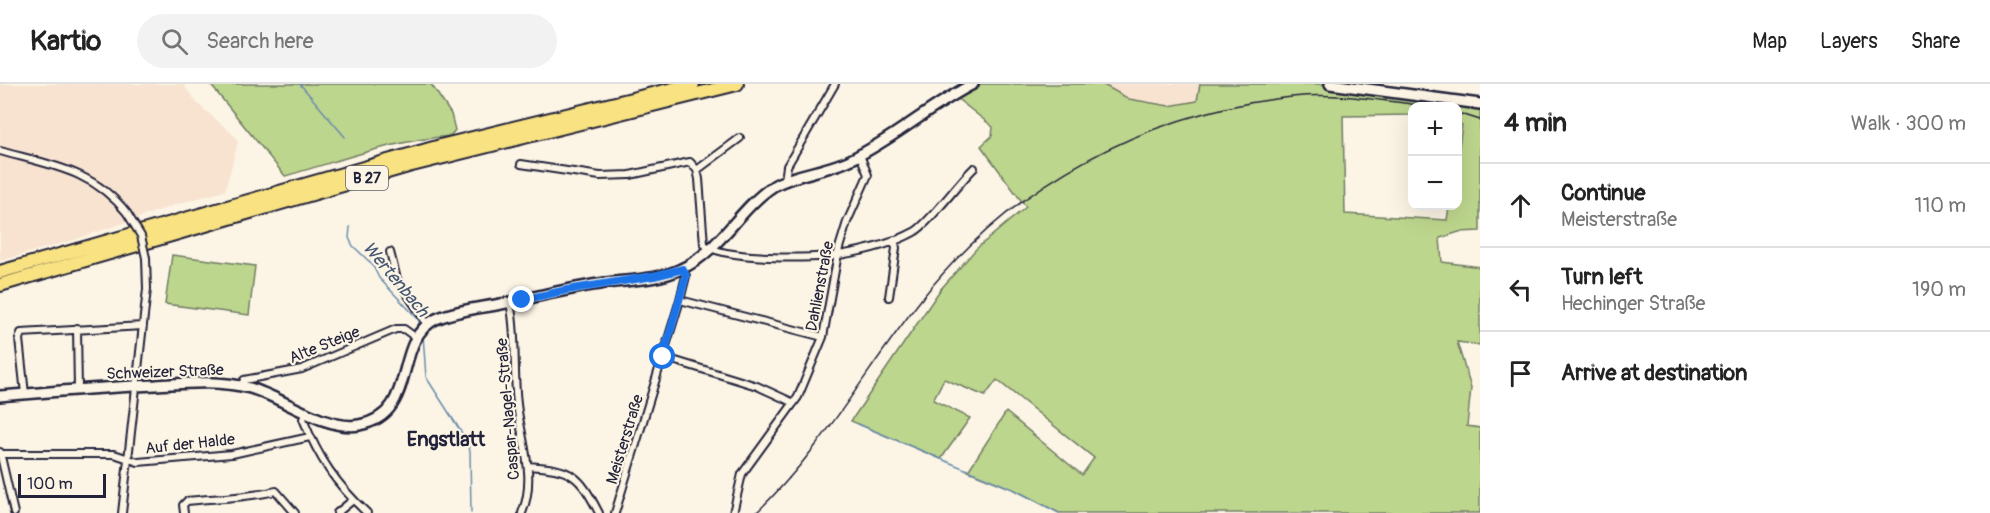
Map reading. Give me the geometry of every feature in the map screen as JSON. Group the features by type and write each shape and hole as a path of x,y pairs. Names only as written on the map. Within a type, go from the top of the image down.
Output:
{"highway":[{"name":"B 27","path":"0,272 444,145 693,84"},
{"name":"B 27","path":"0,285 408,166 737,84"}],"street":[{"path":"785,181 787,165 835,84"},
{"path":"417,335 428,325 449,315 683,269 708,249 763,194 785,181 828,170 860,155 893,137 973,84"},
{"path":"1330,84 1480,104"},
{"path":"697,170 740,138"},
{"path":"0,151 83,175 104,189 128,213 141,236 146,258 147,289 122,513"},
{"name":"Dahlienstraße","path":"733,513 742,474 794,403 823,337 838,255 847,222 867,179 860,155"},
{"path":"521,164 600,177 630,175 685,162 694,165 700,189 701,238 708,249 723,254 767,256 838,255 894,240 921,228 957,183 974,168"},
{"path":"889,297 896,248 894,240"},
{"path":"390,252 397,279 428,325"},
{"name":"Meisterstraße","path":"615,513 680,300 686,276 683,269"},
{"path":"680,300 823,337"},
{"name":"Caspar-Nagel-Straße","path":"510,302 517,405 528,466 527,494 522,513"},
{"path":"24,394 19,339 21,333 143,326"},
{"path":"77,328 78,390"},
{"name":"Alte Steige","path":"241,386 244,381 314,365 396,329 404,329 417,335"},
{"name":"Schweizer Straße","path":"0,396 195,383 241,386 270,395 346,426 369,423 384,414 397,398 417,335"},
{"path":"663,357 757,386 794,403"},
{"path":"306,411 303,419 327,469 367,513"},
{"name":"Auf der Halde","path":"0,453 114,454 138,462 231,454 310,437"},
{"path":"0,453 14,513"},
{"path":"528,466 550,467 576,476 585,486 599,513"},
{"path":"184,513 183,505 187,501 234,499 276,491 294,513"},
{"path":"337,513 353,500"}],"shaded area":[{"path":"0,84 183,84 198,104 235,136 238,142 225,191 181,203 77,239 0,261"},
{"path":"1102,84 1200,84 1197,101 1169,106 1129,99"}],"green space":[{"path":"210,84 431,84 451,114 455,130 450,136 387,146 285,176"},
{"path":"973,84 1102,84 1129,99 1169,106 1197,101 1200,84 1330,84 1480,104 1480,231 1459,232 1440,238 1442,262 1480,267 1480,345 1457,342 1471,388 1467,426 1480,428 1480,513 1059,513 1015,490 968,471 1006,412 1082,475 1094,458 997,380 985,396 944,379 933,400 970,418 941,459 851,421 940,290 976,249 1026,207 981,146 992,136 993,127 954,96","holes":["1408,102 1462,102 1462,210 1448,210 1447,220 1345,214 1343,116 1408,115"]},
{"path":"172,255 255,266 249,315 165,304"}],"waterway":[{"name":"Wertenbach","path":"300,84 345,137"},
{"name":"Wertenbach","path":"350,227 349,238 353,246 372,264 379,278 418,319 420,325"},
{"name":"Wertenbach","path":"423,335 426,377 467,441 470,451 471,513"},
{"path":"858,424 1015,490 1059,513"}],"railway":[{"path":"756,513 802,463 920,301 956,260 996,222 1039,189 1085,161 1134,138 1185,119 1238,105 1309,96 1360,98 1408,104"},
{"path":"1462,114 1480,120"}],"district":[{"name":"Engstlatt","path":"446,439"}],"route":[{"path":"522,300 683,269 686,276 663,357"}]}
